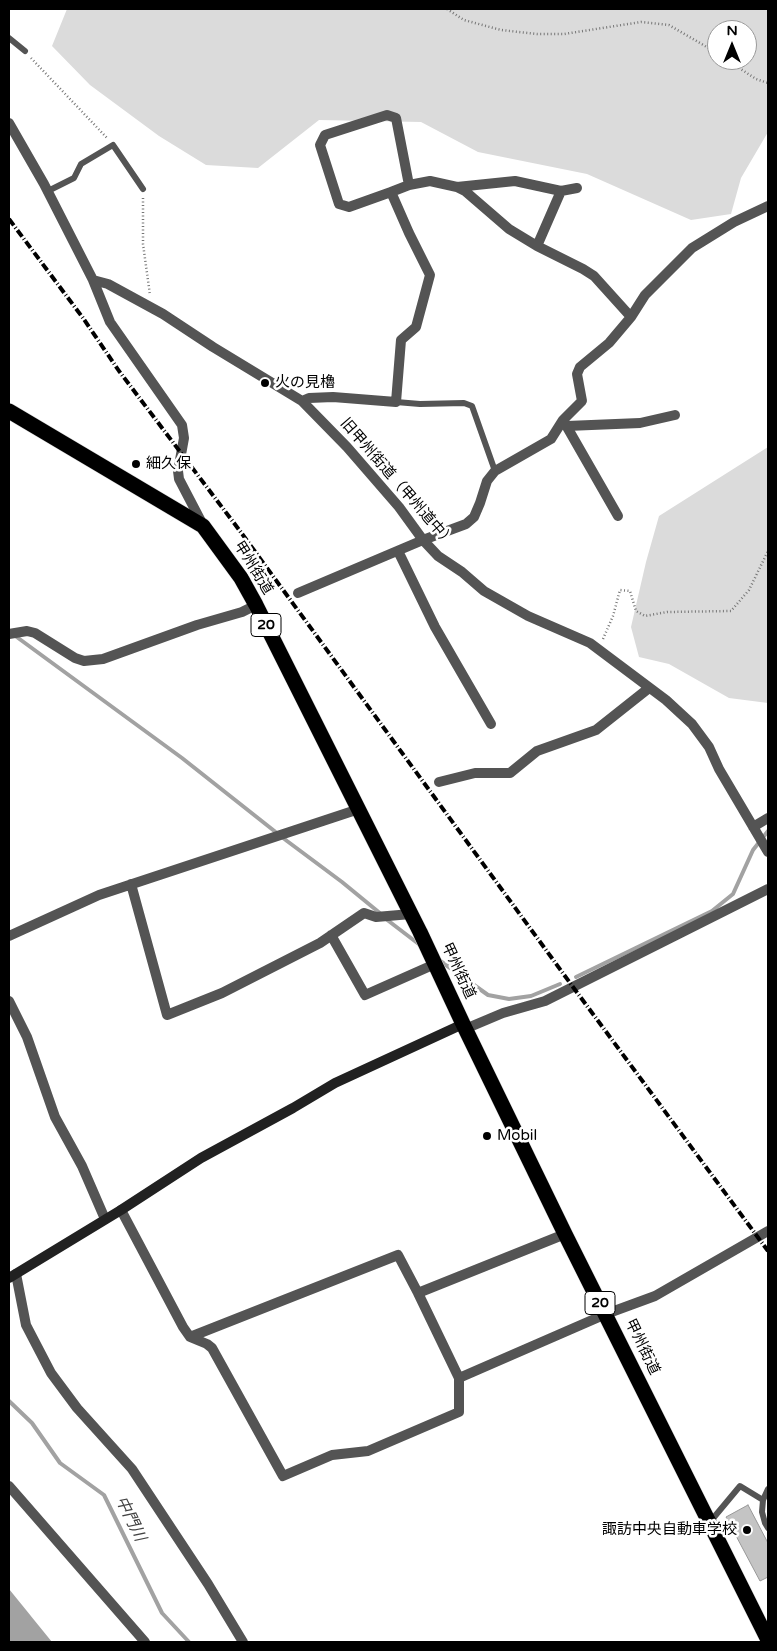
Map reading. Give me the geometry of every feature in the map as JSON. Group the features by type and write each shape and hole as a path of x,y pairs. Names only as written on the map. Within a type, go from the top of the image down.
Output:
{"highway":[{"name":"甲州街道","path":"9,410 203,526 224,554 256,605 412,914 565,1234 768,1640"}],"street":[{"path":"409,185 396,118 387,115 325,134 320,145 339,204 349,207 409,185 430,182 457,187 465,191 509,229 594,276 631,316"},
{"path":"9,123 48,192 93,280 110,322 182,425 184,438 178,471 179,479 203,526"},
{"path":"457,187 515,181 561,191 577,188"},
{"path":"537,246 561,191"},
{"path":"302,401 309,398 333,397 396,402 401,340 416,327 430,275 391,192"},
{"path":"298,593 470,521 474,517 480,503 486,481 495,471 550,439 582,401 577,374 580,367 609,343 631,316 645,294 692,248 734,222 768,206"},
{"name":"旧甲州街道（甲州道中）","path":"93,280 108,284 152,308 302,401 347,447 400,507 423,540 438,556 462,572 484,591 528,616 590,643 666,700 692,724 709,747 720,770 767,850"},
{"path":"565,423 640,423 675,415"},
{"path":"565,423 618,516"},
{"path":"398,551 435,627 491,724"},
{"path":"14,632 27,631 35,633 75,658 84,661 103,659 242,612 256,605"},
{"path":"439,782 475,773 510,773 536,751 596,730 649,688"},
{"path":"9,936 99,895 359,809"},
{"path":"755,830 768,818"},
{"path":"131,884 166,1015 222,993 320,943 364,913 376,917 412,914"},
{"path":"243,1642 208,1584 132,1469 77,1408 51,1373 26,1325 12,1276 121,1210 201,1158 335,1083 464,1026 546,1001 768,889"},
{"path":"331,936 364,995 435,964"},
{"path":"9,1001 27,1037 55,1117 82,1166 106,1219"},
{"path":"121,1210 190,1337 212,1348 283,1476 332,1455 368,1451 458,1412 459,1378 398,1256 190,1337"},
{"path":"459,1378 606,1314 655,1296 768,1232"},
{"path":"418,1293 565,1234"},
{"path":"9,1486 145,1642"}],"lane":[{"path":"9,38 25,51"},
{"path":"48,192 74,178 82,164 113,145 143,189"},
{"path":"396,402 420,404 464,402 472,406 495,471"},
{"path":"710,1522 740,1486 763,1500"},
{"path":"768,1489 763,1500 762,1512 768,1528"}],"path":[{"path":"447,9 464,20 501,30 537,34 564,34 641,22 669,25 707,47"},
{"path":"25,51 113,145"},
{"path":"742,70 756,79 768,83"},
{"path":"143,189 143,244 152,308"},
{"path":"599,650 614,616 620,590 630,591 636,611 644,616 667,612 731,611 749,590 768,551"}],"shaded area":[{"path":"67,9 768,9 768,132 741,178 731,214 691,220 587,174 478,152 421,122 319,120 258,168 206,165 159,136 90,85 52,46"},
{"path":"768,447 768,703 729,698 669,664 639,657 631,627 659,516"},
{"path":"9,1589 52,1642 9,1642"}],"building":[{"name":"諏訪中央自動車学校","path":"748,1505 768,1543 768,1577 760,1581 726,1517"}],"waterway":[{"path":"14,635 182,758 381,914"},
{"path":"576,977 712,911 733,894 753,850 768,831"},
{"path":"386,919 420,945"},
{"path":"439,960 488,995 509,999 531,996 560,984"},
{"name":"中門川","path":"9,1401 32,1423 60,1463 104,1495 162,1613 189,1642"}],"railway":[{"path":"9,219 768,1251"}],"place":[{"name":"火の見櫓","path":"265,383"},
{"name":"細久保","path":"136,464"},
{"name":"Mobil","path":"487,1136"},
{"name":"諏訪中央自動車学校","path":"747,1530"}]}
